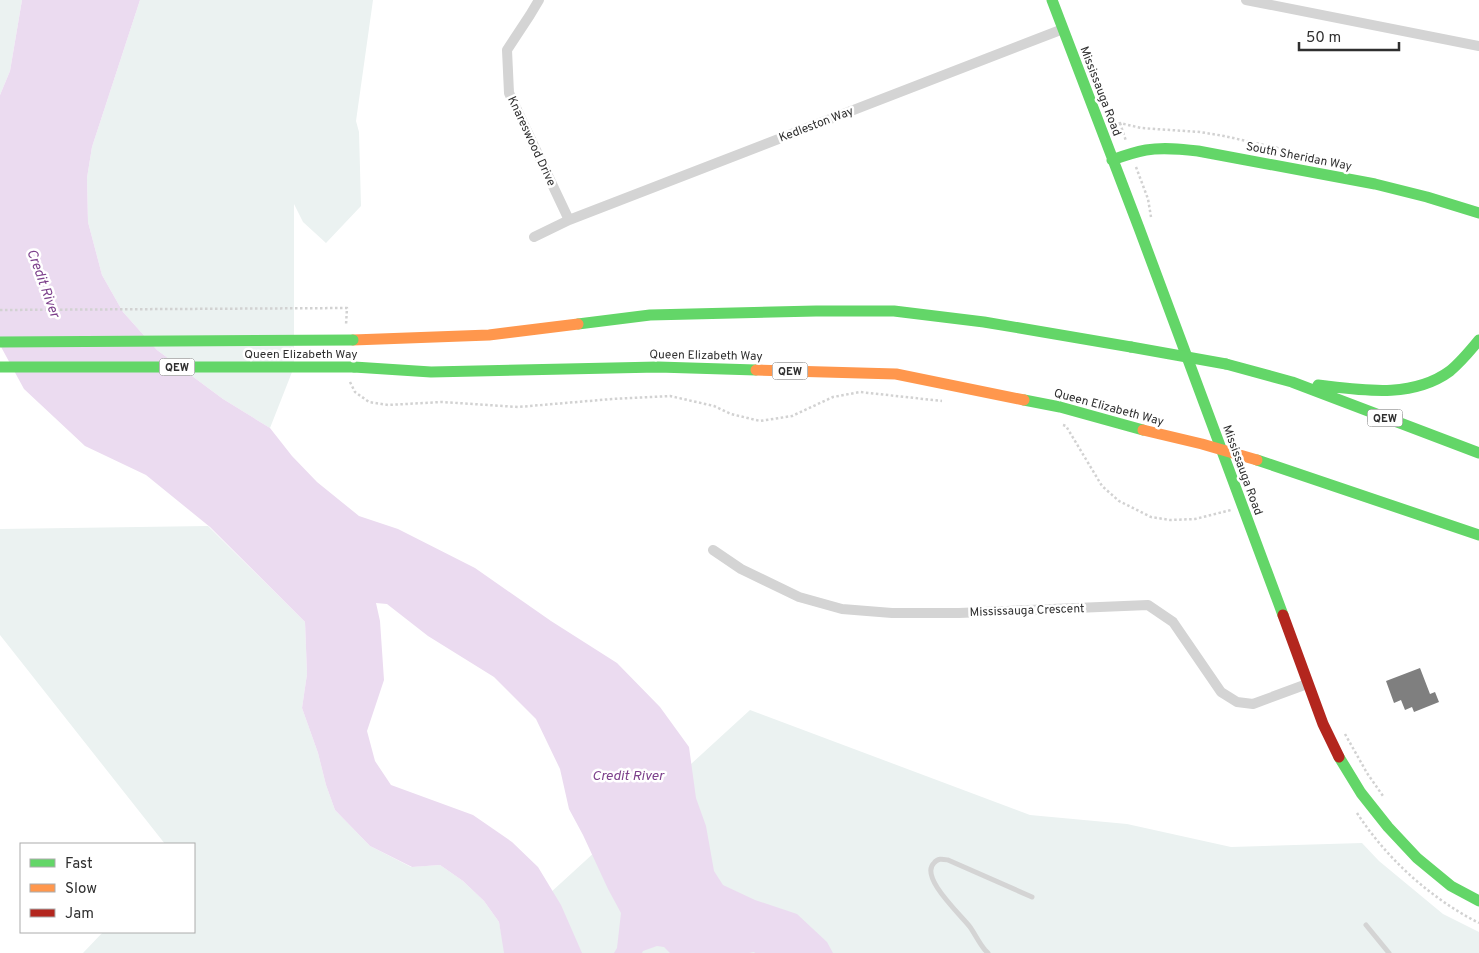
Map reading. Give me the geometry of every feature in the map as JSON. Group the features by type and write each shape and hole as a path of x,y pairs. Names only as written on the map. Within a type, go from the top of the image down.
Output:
{"main road":[{"name":"Mississauga Road","path":"1052,0 1139,228 1323,724 1342,763 1361,793 1388,827 1417,858 1452,886 1479,901"},
{"name":"South Sheridan Way","path":"1112,160 1137,152 1155,149 1212,153 1403,191 1448,202 1479,213"},
{"name":"Queen Elizabeth Way","path":"0,342 353,340 489,335 650,314 894,310 984,322 1226,364 1292,382 1479,453"},
{"path":"1292,382 1366,390 1394,390 1416,387 1440,377 1463,360 1479,340"},
{"name":"Queen Elizabeth Way","path":"0,367 354,367 431,372 658,367 896,374 1060,407 1202,444 1257,460 1479,535"},
{"path":"1406,510 1479,544"}],"street":[{"name":"Knareswood Drive","path":"539,0 507,50 509,93 569,220"},
{"path":"1246,0 1479,46"},
{"name":"Kedleston Way","path":"569,220 1063,29"},
{"path":"534,237 569,220"},
{"name":"Mississauga Crescent","path":"713,550 741,569 799,597 842,609 960,613 1148,605 1173,622 1221,692 1237,702 1253,704 1307,684"}],"lane":[{"path":"988,953 984,950 971,928 940,893 930,875 931,866 942,858 1032,896"},
{"path":"1366,925 1389,953"}],"path":[{"path":"1118,124 1123,132"},
{"path":"1145,191 1151,218"},
{"path":"0,310 347,308 346,326"},
{"path":"349,380 355,392 369,402 388,405 442,402 518,407 670,396 714,406 731,414 760,421 792,416 833,397 860,392 948,401"},
{"path":"1058,422 1066,426 1102,486 1118,501 1150,517 1170,520 1194,519 1242,508"},
{"path":"1343,731 1367,773 1383,796"}],"shaded area":[{"path":"0,0 22,0 10,71 0,95"},
{"path":"140,0 373,0 356,121 359,132 361,206 326,243 303,222 294,204 294,367 270,428 223,399 157,350 123,312 102,275 88,222 87,178 92,147"},
{"path":"208,526 305,622 307,674 302,708 335,810 370,846 411,867 440,865 463,881 484,901 499,922 502,937 750,710 1030,815 1127,824 1231,847 1362,843 1379,861 1443,914 1479,932 1479,953 83,953 102,933 195,933 195,843 164,843 0,635 0,529"}],"water":[{"name":"Credit River","path":"22,0 140,0 92,147 87,178 88,222 102,275 123,312 157,350 223,399 270,428 292,456 317,482 359,516 398,529 475,568 551,621 617,663 660,707 689,747 696,798 706,826 714,871 723,885 755,900 797,914 827,942 833,953 670,953 664,947 657,946 642,953 614,953 617,948 621,913 569,809 560,769 536,719 494,677 428,636 387,604 376,603 380,621 384,680 367,731 375,761 391,785 473,815 512,842 538,867 561,905 582,953 504,953 499,922 484,901 463,881 440,865 412,867 370,846 335,810 302,708 307,674 305,622 210,527 146,475 85,446 24,389 0,345 0,95 10,71"}],"building":[{"path":"1420,668 1430,694 1435,692 1439,702 1414,712 1412,707 1405,710 1401,700 1394,703 1386,681"}],"traffic: fast":[{"path":"1052,0 1283,615"},
{"path":"1112,160 1152,149 1198,151 1375,184 1479,213"},
{"path":"578,324 650,315 894,311 984,322 1131,347"},
{"path":"0,342 353,340"},
{"path":"1318,385 1369,390 1403,389 1419,386 1435,380 1450,371 1479,340"},
{"path":"1131,347 1226,364"},
{"path":"1226,364 1292,382 1479,453"},
{"path":"0,367 354,367"},
{"path":"354,367 431,372 658,367 756,370"},
{"path":"1024,400 1060,407 1143,430"},
{"path":"1257,460 1479,535"},
{"path":"1339,757 1361,793 1388,827 1417,858 1451,886 1479,901"}],"traffic: slow":[{"path":"353,340 489,335 578,324"},
{"path":"756,370 896,374 1024,400"},
{"path":"1143,430 1257,460"}],"traffic: jam":[{"path":"1283,615 1323,724 1339,757"}]}
